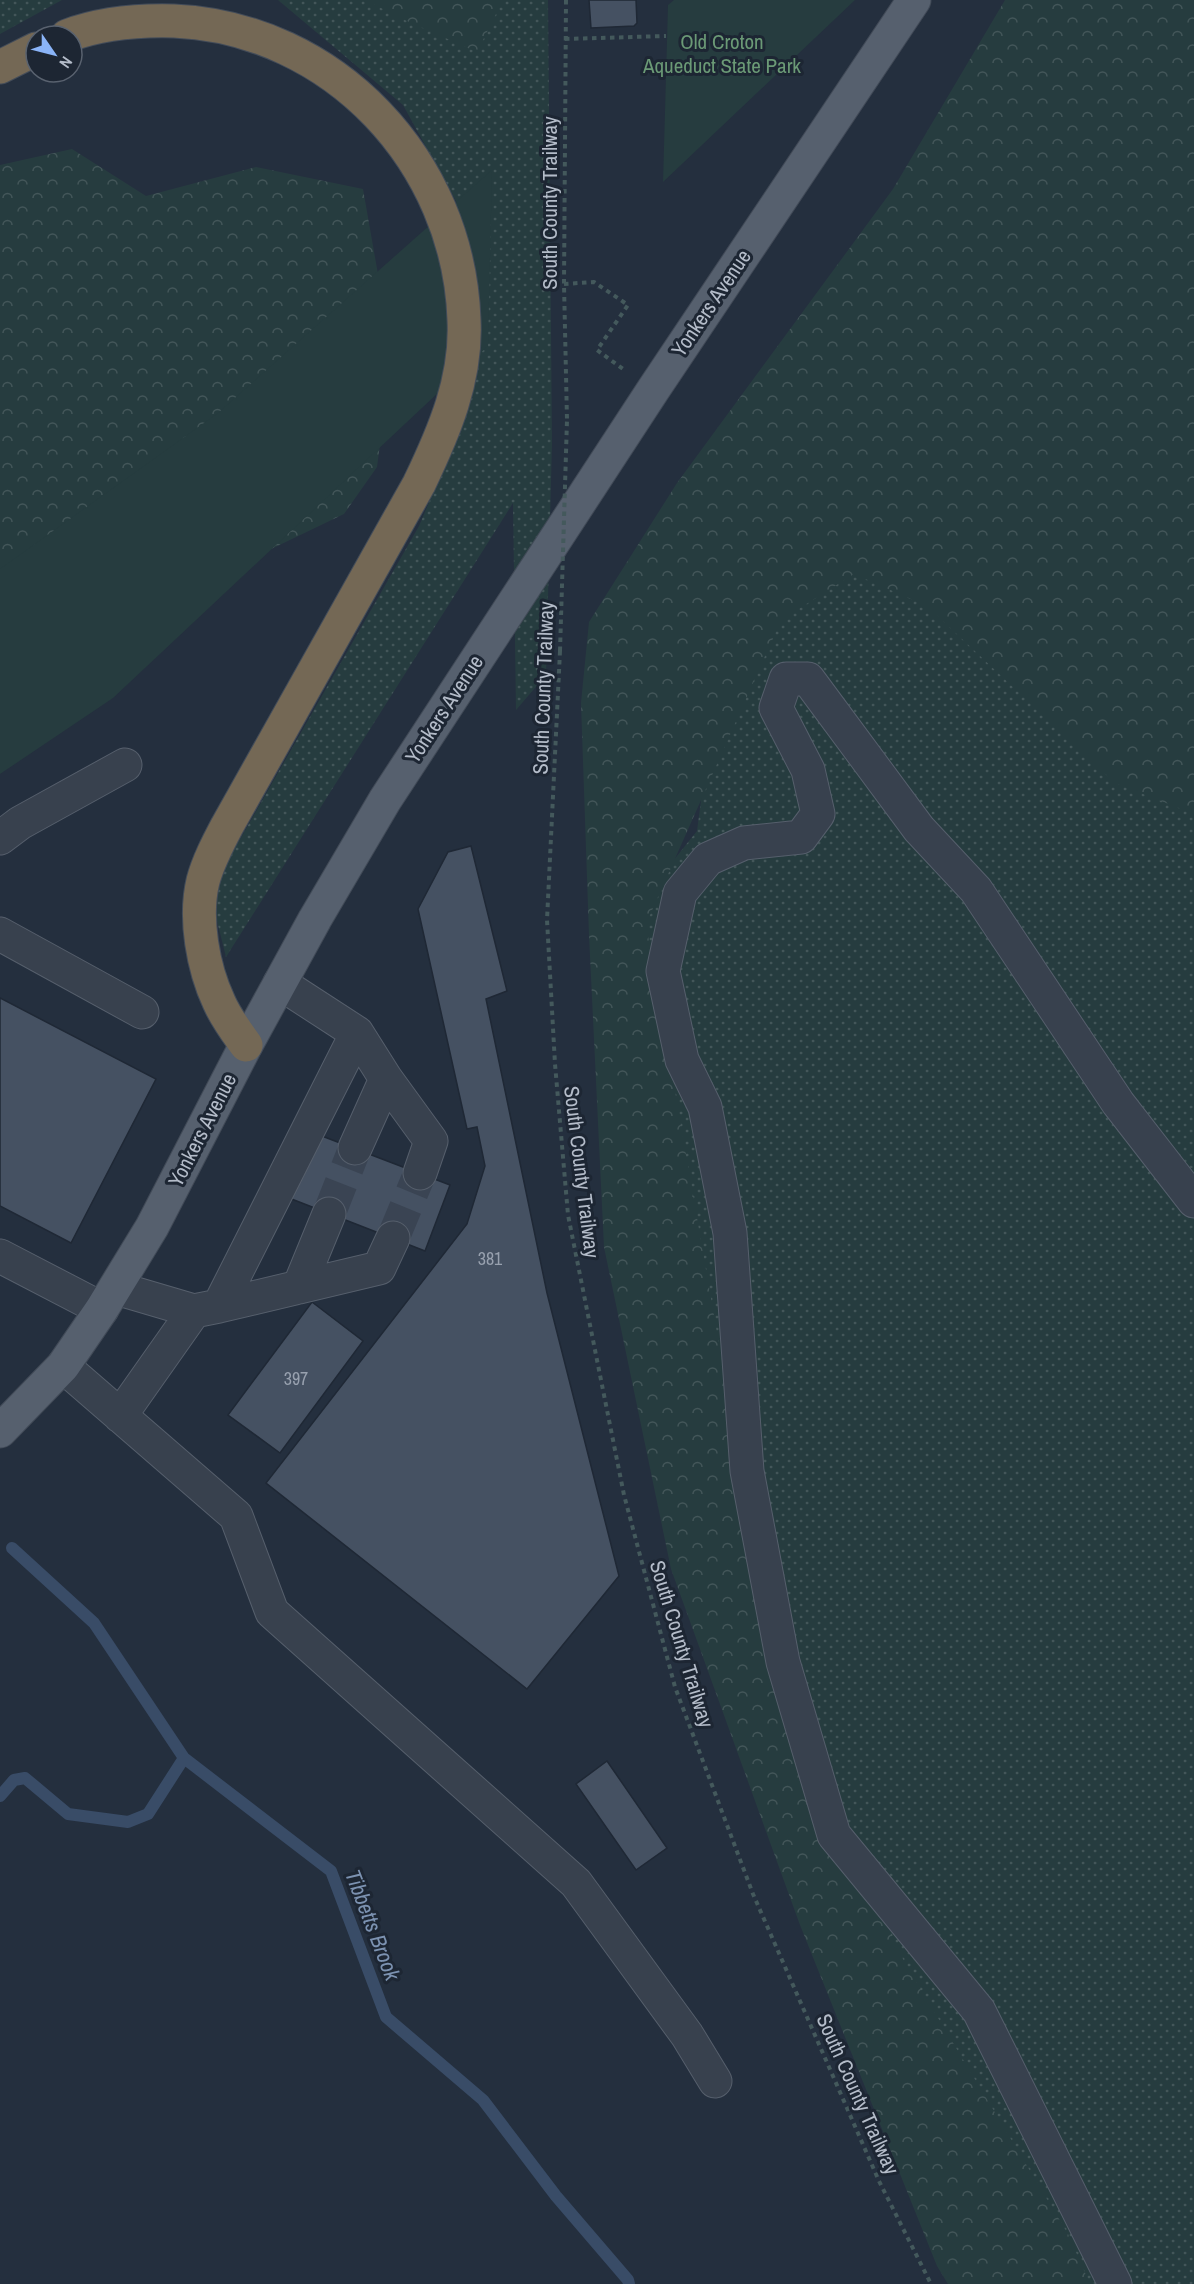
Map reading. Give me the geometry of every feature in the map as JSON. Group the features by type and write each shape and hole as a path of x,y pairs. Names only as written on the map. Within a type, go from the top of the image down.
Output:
{"highway":[{"path":"84,32 117,23 199,22 267,40 322,68 349,87 373,109 395,134 416,164 434,193 446,222 462,286 465,322 462,358 454,402 439,442 419,484 227,826 203,881 200,910 202,942 209,975 219,1002 246,1045"},
{"path":"0,68 24,55"}],"main road":[{"name":"Yonkers Avenue","path":"0,1431 63,1366 109,1299 152,1227 280,983 391,790 653,390 914,0"}],"lane":[{"path":"1115,2284 979,2011 834,1835 783,1662 747,1471 730,1233 705,1107 682,1060 663,971 680,893 708,859 744,843 801,837 818,814 808,770 776,708 786,679 808,679 919,829 976,890 1118,1103 1194,1201"},
{"path":"0,838 20,823 125,765"},
{"path":"0,934 142,1012"},
{"path":"280,983 357,1033 386,1079 431,1141 420,1173"},
{"path":"120,1416 207,1309 357,1033"},
{"path":"355,1149 386,1079"},
{"path":"299,1287 329,1214"},
{"path":"0,1256 109,1299 207,1309 379,1268 393,1238"},
{"path":"63,1366 236,1516 272,1612 576,1883 687,2035 715,2081"}],"path":[{"name":"South County Trailway","path":"566,0 564,284 567,420 548,920 555,1064 568,1215 624,1494 675,1687 753,1894 879,2181 931,2284"},
{"path":"565,39 666,36"},
{"path":"564,284 594,282 628,305 597,350"}],"green space":[{"path":"0,0 62,0 0,34"},
{"path":"278,0 548,0 552,443 546,675 516,710 513,503 226,957 214,909 219,876 419,526 469,408 473,232 403,105"},
{"path":"366,0 503,0 477,52 398,17"},
{"name":"Old Croton Aqueduct State Park","path":"674,0 855,0 663,182 668,5"},
{"path":"1005,0 1194,0 1194,814 1115,783 927,606 854,574 781,620 646,924 784,1719 905,1963 1068,2234 1090,2284 948,2284 937,2266 800,1925 671,1569 604,1247 589,935 581,703 589,622 677,483 893,189"},
{"path":"72,149 146,196 256,167 363,189 392,354 377,467 344,514 194,586 0,715 0,165"},
{"path":"492,170 488,346 113,698 0,774 0,569 218,413"},
{"path":"776,512 1194,743 1194,2284 1025,2284 752,1688 624,922 697,831 727,604"}],"building":[{"path":"589,0 636,0 637,23 634,26 591,28"},
{"path":"471,846 507,991 486,999 547,1293 619,1576 527,1689 266,1483 467,1224 485,1166 477,1127 467,1129 418,909 448,852"},
{"path":"0,998 156,1079 71,1243 0,1206"},
{"path":"314,1133 450,1185 425,1251 289,1198"},
{"path":"312,1302 363,1341 280,1453 228,1415"},
{"path":"607,1761 667,1848 636,1870 576,1784"}],"waterway":[{"name":"Tibbetts Brook","path":"12,1548 94,1623 184,1758 331,1871 386,2017 483,2100 556,2196 629,2284"},
{"path":"0,1796 14,1780 25,1778 68,1814 128,1822 148,1814 184,1758"}],"tunnel":[{"path":"329,1214 355,1148"},
{"path":"393,1238 420,1173"}]}
